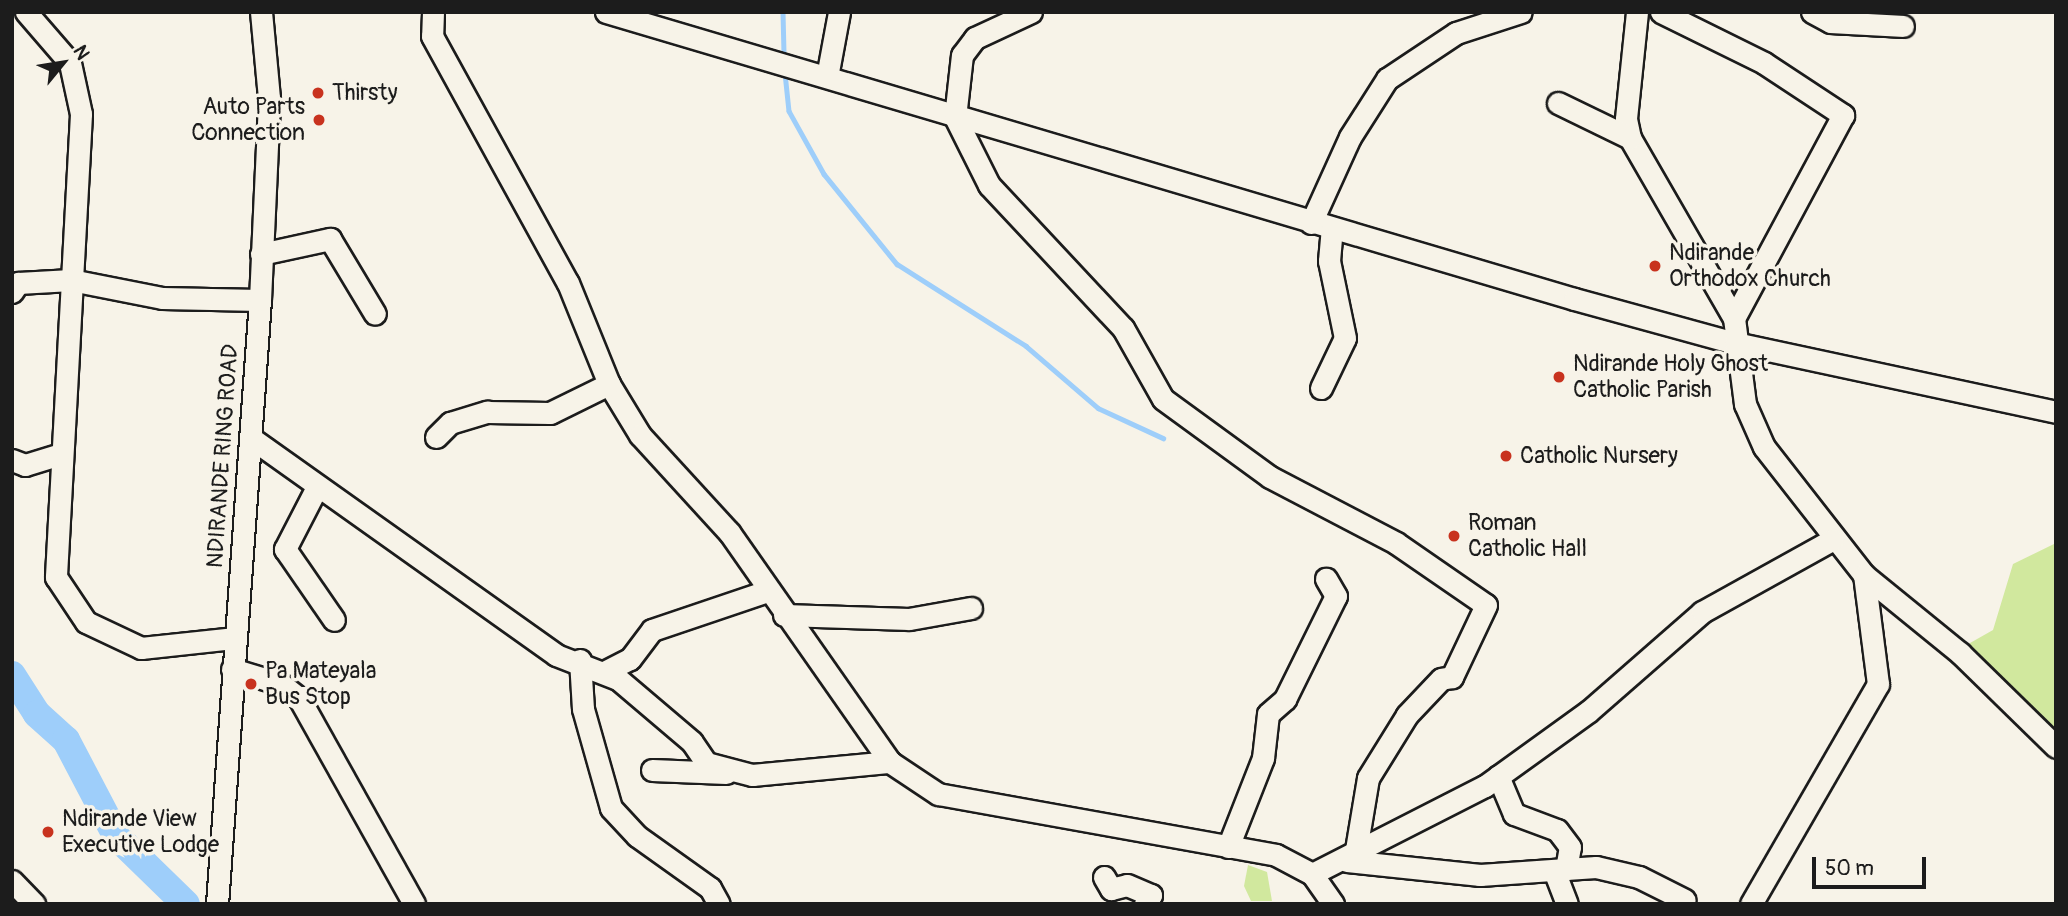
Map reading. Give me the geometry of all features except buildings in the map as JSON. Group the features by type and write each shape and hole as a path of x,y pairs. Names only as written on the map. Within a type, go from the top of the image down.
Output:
{"street":[{"path":"26,12 59,46 78,82 71,280 53,568 92,627 141,648 235,638"},
{"name":"NDIRANDE RING ROAD","path":"218,904 232,669 260,300 269,98 261,12"},
{"path":"433,12 432,36 568,283 609,384 640,435 729,532 767,591 890,762 938,794 1276,855 1311,874 1329,902"},
{"path":"606,12 652,19 955,117 1311,223 1735,343 2056,412"},
{"path":"827,77 839,12"},
{"path":"1031,12 967,46 955,117 989,185 1123,328 1164,399 1270,478 1396,543 1486,605 1452,677 1441,679 1407,715 1368,778 1351,859"},
{"path":"1311,223 1354,127 1387,79 1456,33 1521,12"},
{"path":"1637,12 1626,119 1630,138 1734,318 1735,343 1745,404 1764,447 1832,540 1864,575 1960,653 2056,747"},
{"path":"1661,12 1764,63 1843,115 1734,318"},
{"path":"1812,12 1831,22 1903,26"},
{"path":"1558,103 1630,138"},
{"path":"1321,388 1345,338 1329,261 1332,229"},
{"path":"261,254 330,239 375,314"},
{"path":"14,285 71,280 162,298 260,300"},
{"path":"436,437 450,423 487,412 550,413 609,384"},
{"path":"251,438 556,655 580,660 604,672 692,742 706,763 732,772"},
{"path":"19,463 58,455"},
{"path":"19,463 56,488"},
{"path":"317,487 285,549 334,620"},
{"path":"1311,874 1351,859 1498,776 1606,697 1702,612 1832,540"},
{"path":"1751,904 1878,684 1864,575"},
{"path":"1228,847 1263,758 1268,714 1285,699 1336,596 1325,579"},
{"path":"604,672 630,659 652,630 767,591"},
{"path":"784,615 909,619 971,608"},
{"path":"580,660 583,709 611,807 636,836 709,888 719,904"},
{"path":"232,669 281,684 299,698 414,904"},
{"path":"652,769 732,772 890,762"},
{"path":"1498,776 1514,814 1557,830 1570,848 1561,871 1567,904"},
{"path":"1351,859 1480,875 1596,867 1639,877 1685,900"},
{"path":"1104,877 1111,889 1128,885 1151,895 1145,904"},
{"path":"12,881 34,904"}],"green space":[{"path":"2056,543 2056,742 1963,647 1993,630 2013,564"},
{"path":"1248,865 1267,872 1272,901 1251,901 1244,886"}],"waterway":[{"path":"783,12 784,52"},
{"path":"785,73 789,111 824,174 897,264 1026,346 1098,408 1163,438"},
{"path":"12,675 37,714 66,740 117,837 186,904"}],"place":[{"name":"Thirsty","path":"318,93"},
{"name":"Auto Parts Connection","path":"319,120"},
{"name":"Ndirande Orthodox Church","path":"1655,266"},
{"name":"Ndirande Holy Ghost Catholic Parish","path":"1559,377"},
{"name":"Catholic Nursery","path":"1506,456"},
{"name":"Roman Catholic Hall","path":"1454,536"},
{"name":"Pa Mateyala Bus Stop","path":"251,684"},
{"name":"Ndirande View Executive Lodge","path":"48,832"}]}
